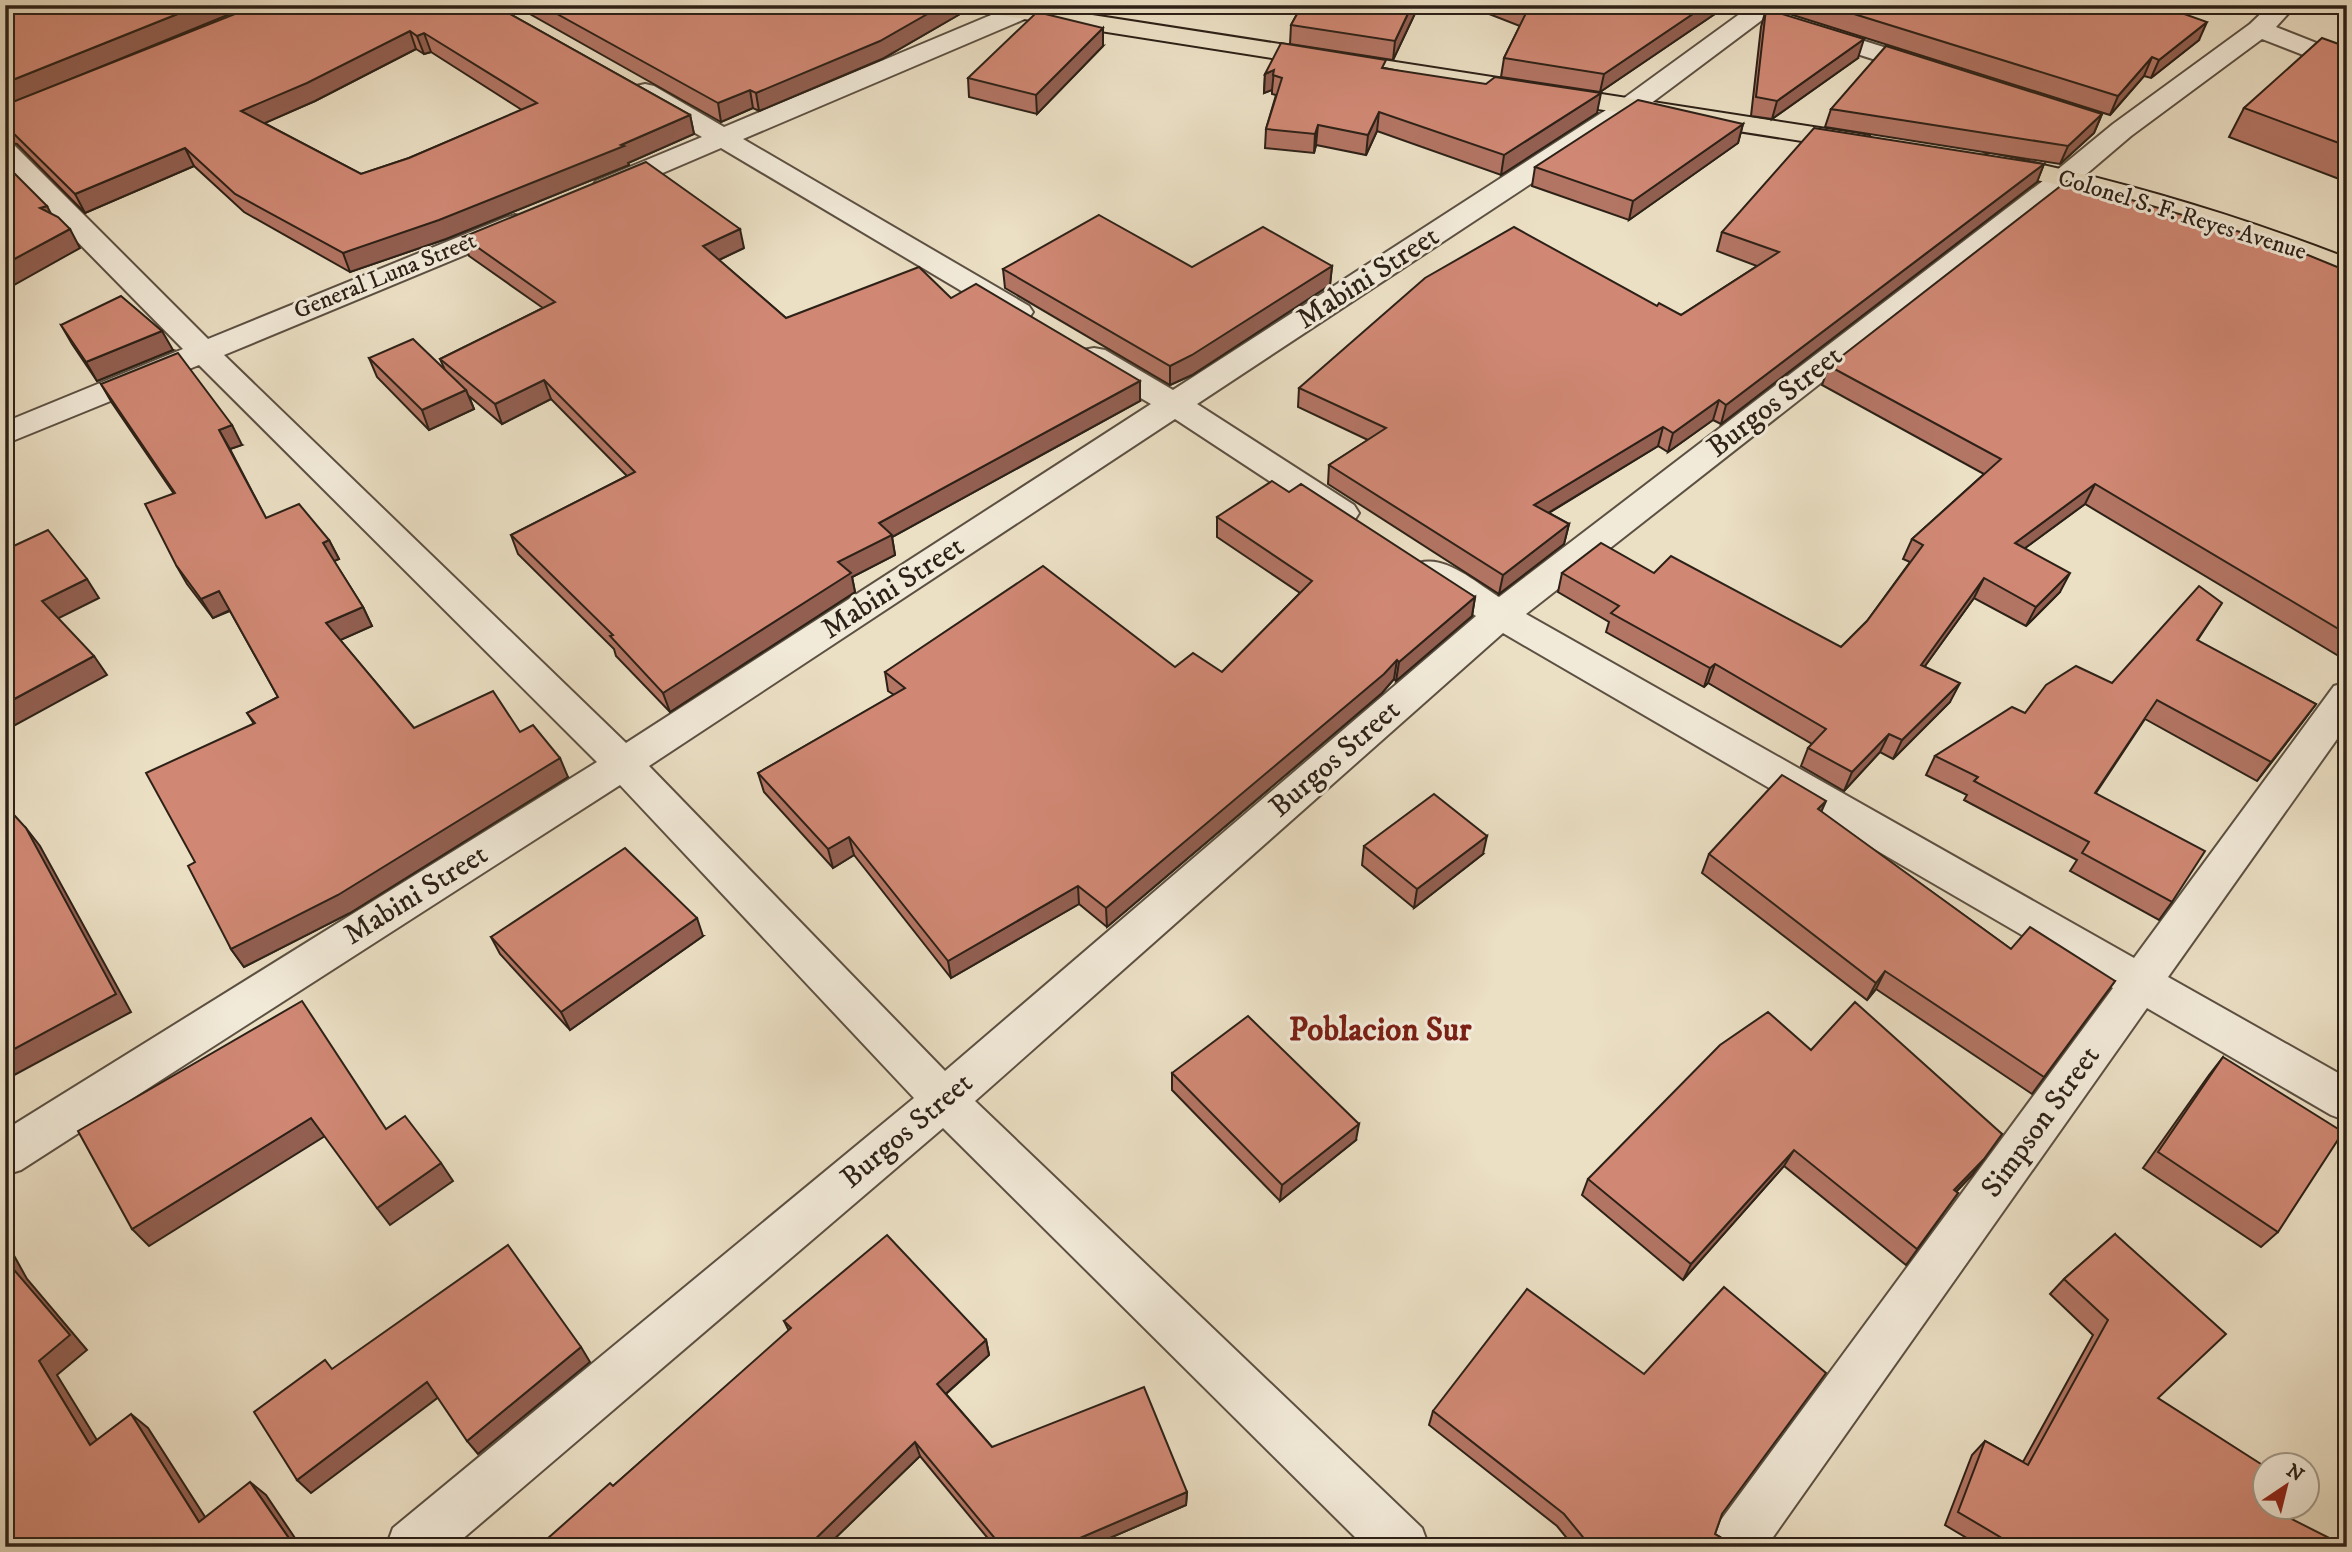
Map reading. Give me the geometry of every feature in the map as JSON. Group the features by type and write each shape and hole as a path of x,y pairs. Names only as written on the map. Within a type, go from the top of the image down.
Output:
{"main road":[{"path":"979,5 1030,8 1629,107 1888,146"},
{"name":"Colonel S. F. Reyes Avenue","path":"1970,159 2067,176 2181,209 2347,268"}],"street":[{"path":"586,195 1030,8"},
{"path":"1765,15 1951,76"},
{"name":"Mabini Street","path":"5,1155 623,764 1629,107 1765,15"},
{"path":"2271,17 2347,64"},
{"name":"Burgos Street","path":"412,1547 944,1100 1500,615 2067,176 2109,125 2271,17"},
{"path":"620,78 1174,404 1372,533"},
{"path":"5,152 202,351 623,764 944,1100 1403,1547"},
{"name":"General Luna Street","path":"5,434 535,216"},
{"path":"1407,555 1500,615 2347,1101"},
{"name":"Simpson Street","path":"1734,1547 2347,696"}],"building":[{"path":"5,5 200,5 5,83"},
{"path":"258,5 494,5 690,115 621,145 624,146 439,220 343,253 235,194 185,148 75,194 5,125 5,105","holes":["410,31 417,36 424,33 537,103 409,158 361,174 241,111 307,83"]},
{"path":"541,5 943,5 880,41 756,93 750,90 718,103"},
{"path":"1302,5 1412,5 1395,41 1291,25"},
{"path":"1517,5 1706,5 1604,74 1504,58 1528,9"},
{"path":"1825,5 2159,5 2207,22 2159,60 2152,57 2118,96"},
{"path":"1766,9 1864,39 1777,101 1756,97"},
{"path":"1037,12 1103,28 1036,95 968,78"},
{"path":"2322,38 2347,47 2347,146 2244,108"},
{"path":"1281,43 1386,60 1382,68 1486,84 1495,77 1601,93 1504,155 1379,112 1368,135 1318,125 1315,134 1266,129 1282,78 1273,75 1274,70 1265,74"},
{"path":"1886,46 2102,114 2068,146 1831,109"},
{"path":"1638,100 1743,124 1633,201 1535,167"},
{"path":"1814,128 2044,164 1726,405 1719,400 1673,433 1663,427 1534,505 1569,524 1503,575 1329,465 1386,428 1299,388 1425,278 1514,227 1657,306 1659,303 1681,315 1779,252 1722,232"},
{"path":"646,162 740,229 703,246 786,318 919,267 951,298 976,284 1140,381 879,523 892,535 838,562 851,573 663,693 610,636 613,635 511,535 635,472 544,380 495,404 440,359 555,302 463,237"},
{"path":"5,164 47,206 40,208 58,217 70,229 5,264"},
{"path":"2067,181 2281,244 2347,271 2347,634 2095,484 2015,543 2070,573 2036,607 1984,578 1921,665 1960,683 1902,740 1889,734 1852,772 1808,748 1826,729 1715,664 1710,668 1611,613 1619,606 1562,573 1601,543 1654,573 1671,556 1841,647 1867,621 1923,545 1912,539 2001,459 1829,366"},
{"path":"1099,215 1192,267 1263,227 1332,266 1192,355 1170,366 1003,269"},
{"path":"121,296 162,331 86,362 61,325"},
{"path":"413,339 466,390 422,410 369,358"},
{"path":"178,353 232,425 219,430 266,518 299,504 329,540 323,543 363,607 326,623 414,728 493,691 520,732 533,725 560,758 338,895 231,949 188,866 195,862 146,773 255,723 247,713 278,697 219,591 201,599 176,565 145,504 175,493 101,384"},
{"path":"1272,481 1289,492 1301,484 1475,597 1106,908 1078,886 948,961 849,837 828,849 758,773 905,688 885,672 1043,566 1175,667 1193,653 1222,672 1312,581 1217,517"},
{"path":"48,530 87,579 42,601 94,656 5,704 5,550"},
{"path":"2199,586 2222,603 2197,640 2316,704 2271,762 2157,700 2095,793 2205,851 2172,902 2082,853 2089,842 1974,781 1978,777 1935,756 2012,707 2025,713 2046,685 2076,666 2112,683"},
{"path":"1782,775 1826,801 1818,809 2011,949 2030,927 2115,981 2044,1077 1885,971 1876,983 1709,854"},
{"path":"1434,794 1487,836 1417,889 1364,846"},
{"path":"5,805 26,828 116,994 5,1054"},
{"path":"625,848 697,918 561,1012 491,937"},
{"path":"302,1001 386,1129 405,1116 441,1163 377,1208 311,1118 132,1229 78,1131"},
{"path":"1855,1002 2002,1134 1984,1159 1954,1190 1958,1193 1917,1249 1794,1150 1691,1264 1588,1179 1720,1045 1768,1012 1811,1050"},
{"path":"1248,1016 1359,1124 1282,1185 1172,1073"},
{"path":"2223,1057 2343,1132 2278,1232 2158,1152"},
{"path":"2115,1234 2226,1334 2158,1398 2250,1457 2250,1520 2294,1520 2347,1547 2017,1547 1958,1512 1985,1441 2028,1465 2108,1320 2064,1279"},
{"path":"887,1235 986,1340 937,1384 992,1447 1144,1387 1187,1492 1059,1547 1002,1547 915,1442 807,1547 538,1547 610,1483 613,1486 791,1328 784,1321"},
{"path":"508,1245 581,1347 467,1441 427,1382 297,1480 254,1412 325,1360 332,1369"},
{"path":"5,1258 70,1335 39,1361 90,1445 131,1414 199,1522 250,1482 295,1547 5,1547"},
{"path":"1724,1287 1826,1373 1722,1514 1715,1534 1720,1537 1710,1547 1591,1547 1564,1514 1433,1411 1527,1289 1644,1374"}],"district":[{"name":"Poblacion Sur","path":"1380,1030"}]}
